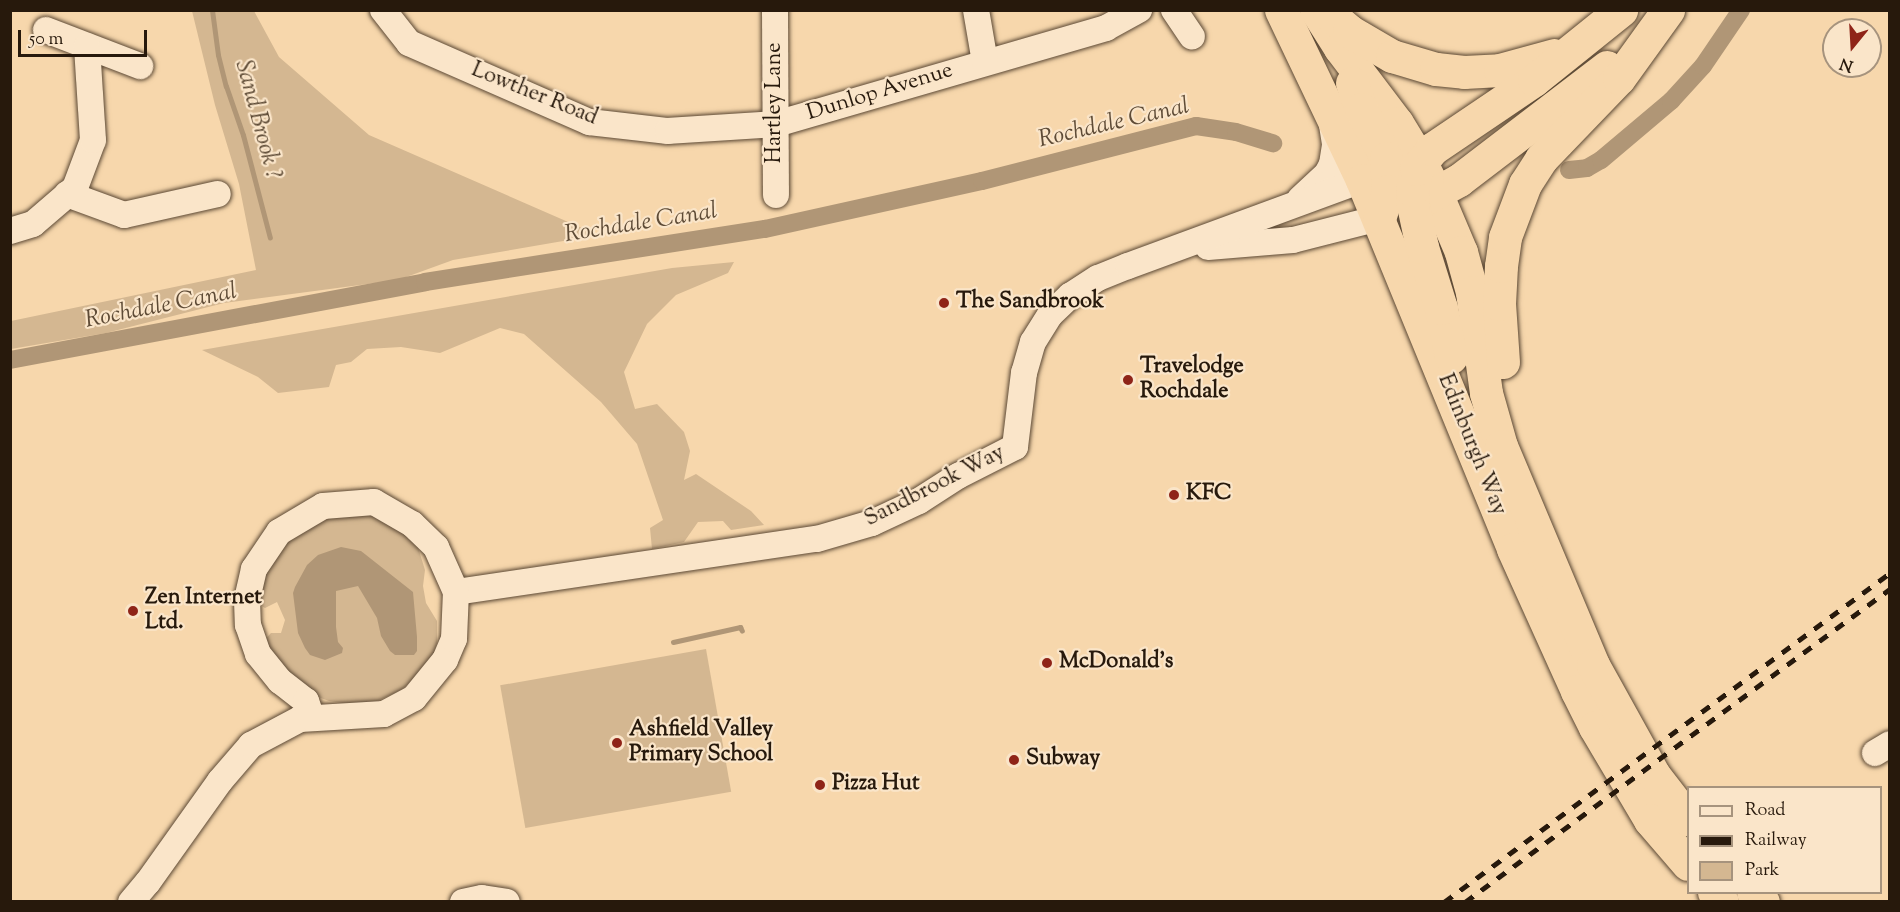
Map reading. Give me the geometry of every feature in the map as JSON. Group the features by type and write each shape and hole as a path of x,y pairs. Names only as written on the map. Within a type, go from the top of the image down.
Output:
{"highway":[{"name":"Edinburgh Way","path":"1281,10 1330,112 1375,176 1379,218 1513,549 1595,727 1650,820 1687,862"},
{"name":"Edinburgh Way","path":"1316,10 1340,48 1397,123 1420,160 1424,199 1461,252 1472,292 1486,393 1501,446 1593,665 1654,775 1687,816"},
{"path":"1326,10 1349,31 1392,56 1436,69 1464,72 1500,70 1538,61 1575,47"},
{"path":"1375,176 1420,160 1458,130 1534,80 1621,10"},
{"path":"1379,218 1424,199 1460,180 1608,67 1662,18"},
{"path":"1530,517 1513,431 1502,357 1499,304 1505,237 1525,184 1541,159 1619,78 1662,18"},
{"path":"1340,48 1361,109 1386,158 1375,176"},
{"path":"1424,199 1422,247 1441,308 1465,432"}],"street":[{"name":"Lowther Road","path":"383,10 409,43 590,122 668,131 776,124"},
{"name":"Hartley Lane","path":"775,10 776,195"},
{"name":"Dunlop Avenue","path":"976,10 985,62"},
{"name":"Dunlop Avenue","path":"776,124 1106,28 1139,10"},
{"path":"1174,10 1192,37"},
{"path":"46,30 140,66"},
{"path":"10,231 33,224 75,188 93,140 87,46"},
{"name":"Sandbrook Way","path":"1291,207 1327,174 1332,165 1335,144 1330,112"},
{"name":"Sandbrook Way","path":"456,592 817,539 872,523 919,501 958,476 1015,447 1024,373 1033,342 1050,315 1070,296 1098,278 1375,176"},
{"path":"68,195 124,215 218,194"},
{"path":"1178,249 1293,240 1379,218"},
{"path":"131,902 148,882 220,781 251,745 300,719 384,714 414,698 446,660 454,639 456,592 436,547 412,524 374,502 323,506 279,532 254,569 247,600 248,625 258,654 280,681 306,701 312,718"},
{"path":"464,902 482,898 507,902"}],"green space":[{"path":"192,11 254,11 279,57 369,135 598,235 453,260 398,280 224,303 106,333 11,349 11,321 256,270 239,184 215,105"},
{"path":"734,262 728,273 676,295 647,324 624,372 635,409 657,404 684,432 690,451 684,480 696,474 751,511 764,525 731,530 723,521 698,522 684,542 652,549 650,528 663,520 637,444 601,402 524,334 500,328 440,353 401,347 367,349 351,362 336,365 329,387 278,393 258,377 202,350 672,268"},
{"path":"365,511 416,541 425,570 423,586 426,603 437,621 437,643 432,662 401,690 377,701 356,705 329,701 299,690 261,644 271,633 281,633 285,620 277,602 265,608 253,600 266,566 284,538 329,515"},
{"path":"706,649 731,792 525,828 500,685"}],"shaded area":[{"path":"341,547 361,551 413,592 417,637 417,651 414,655 395,655 390,651 381,636 377,618 358,586 336,591 336,627 338,642 343,648 342,653 325,660 310,655 305,648 298,633 293,593 295,587 307,565 318,555"}],"waterway":[{"name":"Sand Brook ?","path":"212,10 218,55 243,135 270,238"},
{"name":"Rochdale Canal","path":"1569,170 1587,168 1601,160 1671,101 1703,66 1741,10"},
{"name":"Rochdale Canal","path":"10,360 425,282 765,229 982,181 1196,126 1236,132 1273,143"},
{"path":"673,642 740,627 742,631"}],"railway":[{"path":"1444,902 1890,573"},
{"path":"1465,902 1890,589"}],"place":[{"name":"The Sandbrook","path":"944,303"},
{"name":"Travelodge Rochdale","path":"1128,380"},
{"name":"KFC","path":"1174,495"},
{"name":"Zen Internet Ltd.","path":"133,611"},
{"name":"McDonald's","path":"1047,663"},
{"name":"Ashfield Valley Primary School","path":"617,743"},
{"name":"Subway","path":"1014,760"},
{"name":"Pizza Hut","path":"820,785"}]}
